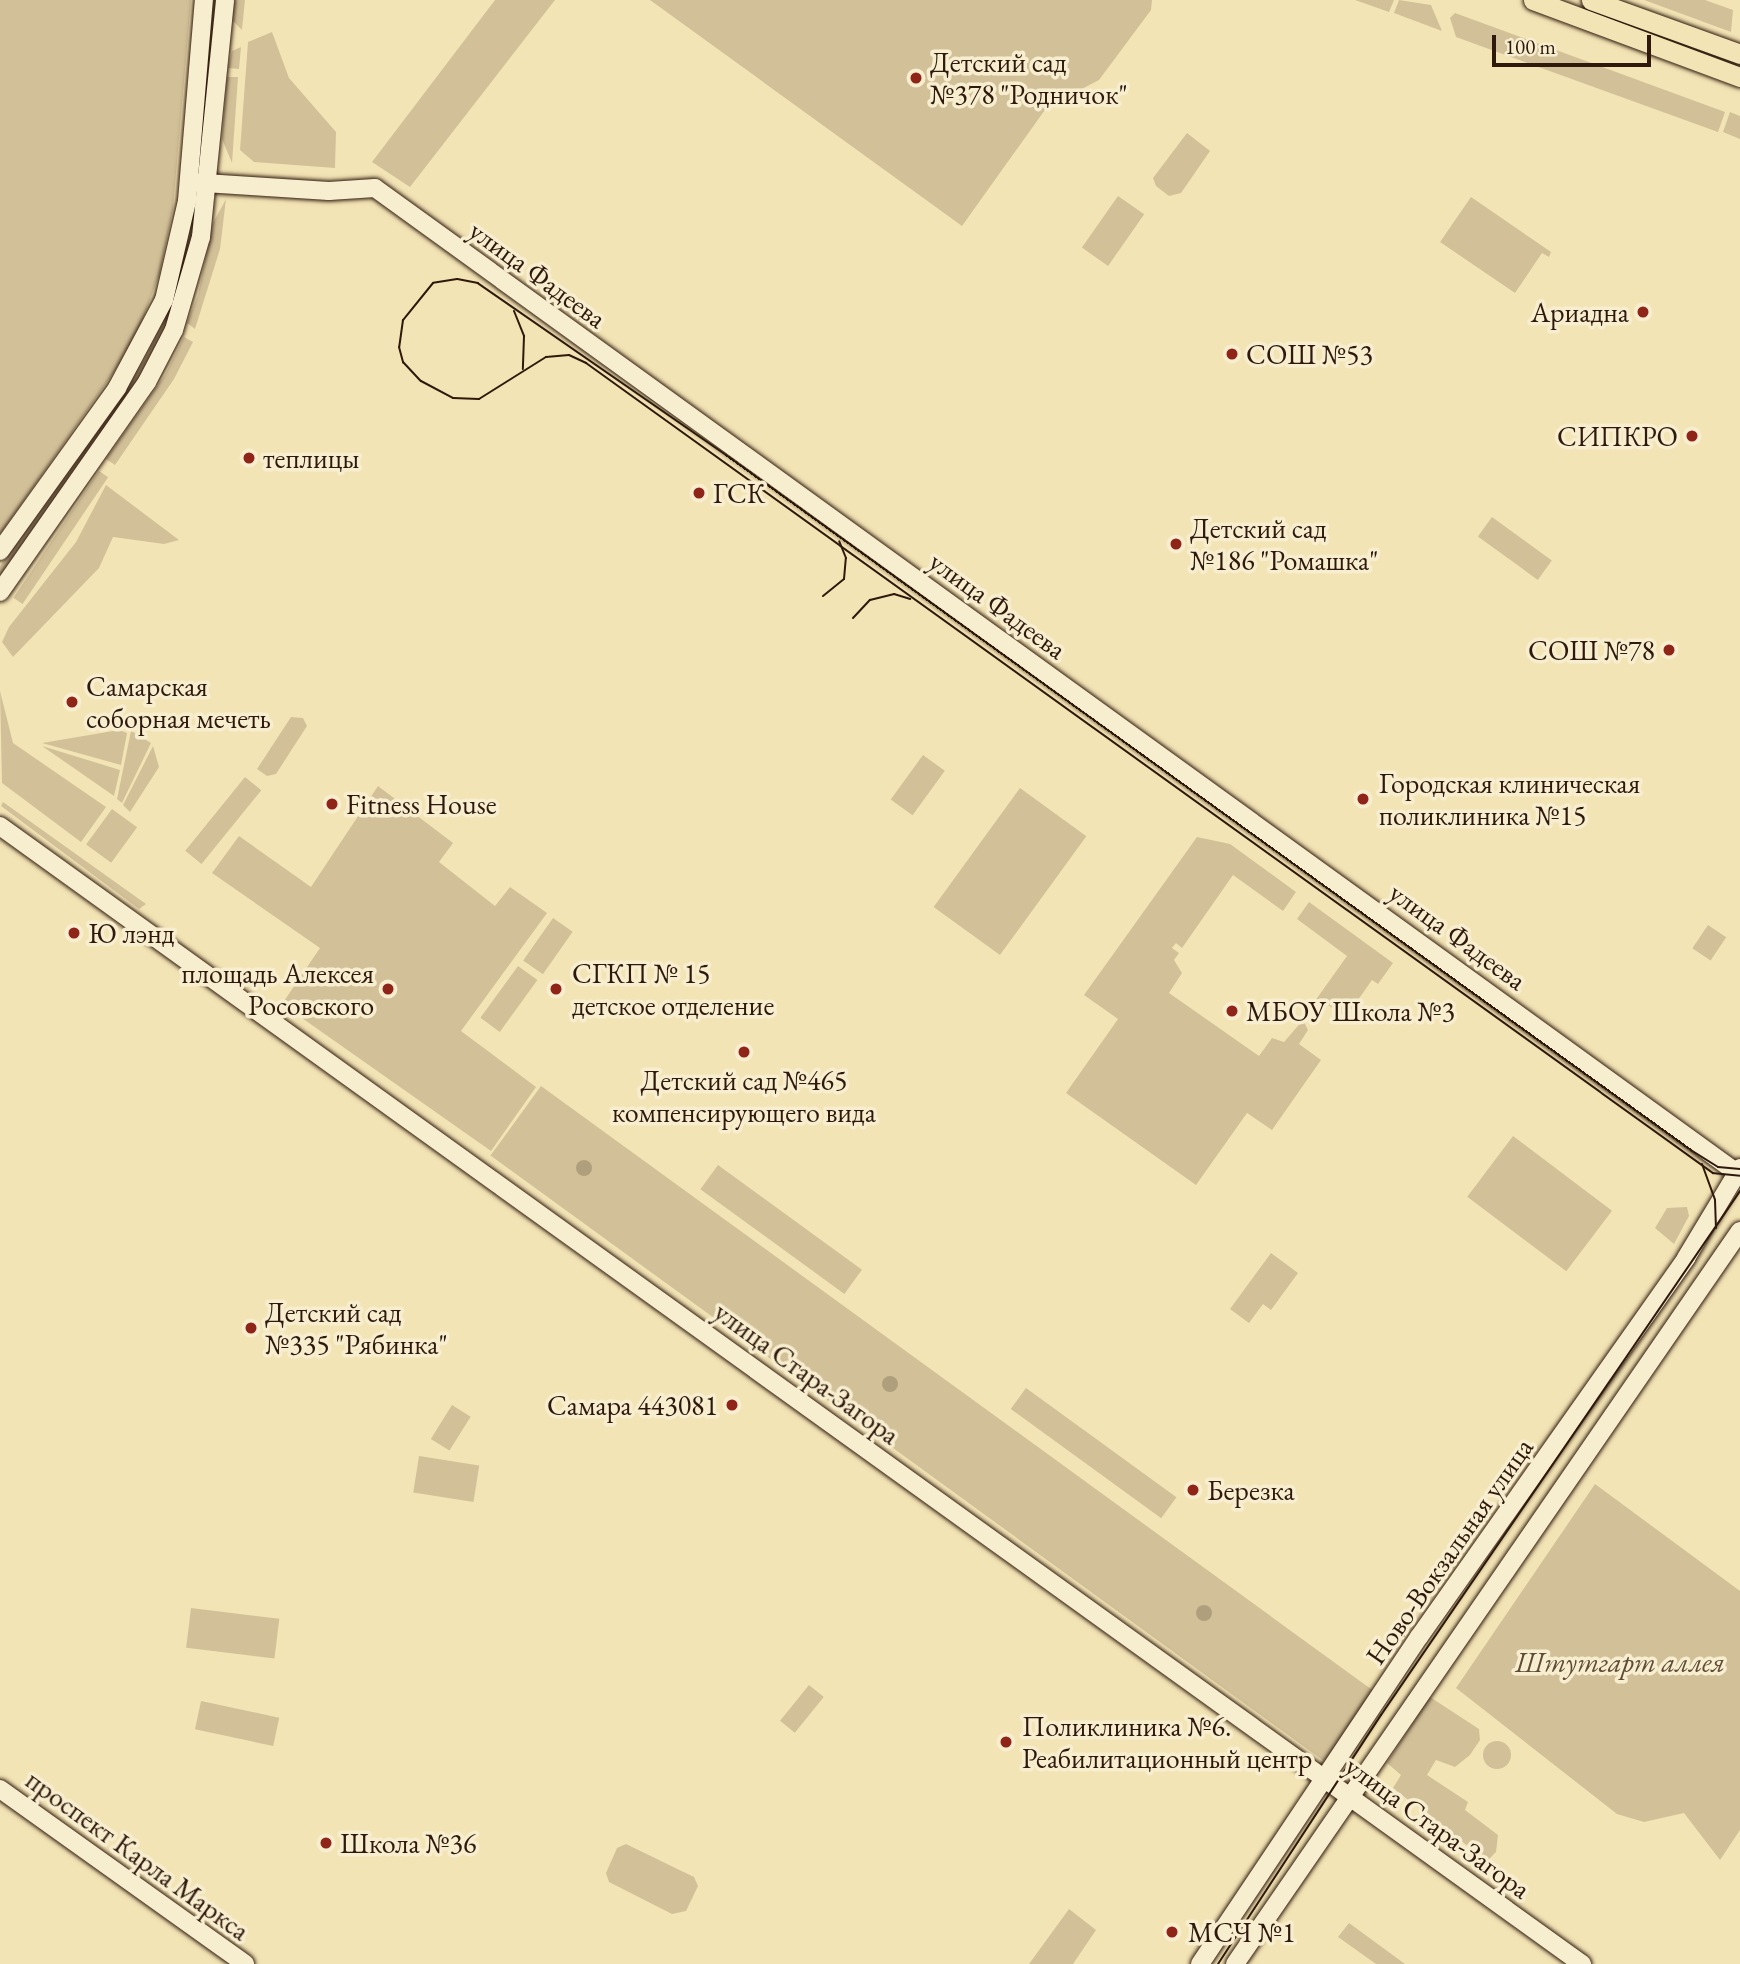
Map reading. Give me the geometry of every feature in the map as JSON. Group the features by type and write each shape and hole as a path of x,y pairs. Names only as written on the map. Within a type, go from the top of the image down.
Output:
{"main road":[{"path":"0,551 146,341 175,262 189,182 204,0"},
{"path":"0,592 147,382 174,330 196,264 209,183 225,0"},
{"path":"1533,0 1740,77"},
{"path":"1558,0 1740,66"},
{"path":"1591,0 1740,54"},
{"path":"199,56 220,58"},
{"path":"196,91 217,94"},
{"name":"улица Фадеева","path":"189,182 329,191 374,188 1739,1172"},
{"name":"улица Стара-Загора","path":"0,825 1582,1964"},
{"name":"Ново-Вокзальная улица","path":"1200,1964 1419,1637 1686,1258 1739,1172"},
{"name":"Ново-Вокзальная улица","path":"1235,1964 1740,1231"},
{"name":"проспект Карла Маркса","path":"0,1789 245,1964"}],"green space":[{"path":"0,0 191,0 173,208 160,272 140,327 114,372 0,534"},
{"path":"235,0 245,0 242,30 232,20"},
{"path":"495,0 555,0 410,187 372,162"},
{"path":"650,0 1152,0 1151,10 1099,80 1047,107 962,226"},
{"path":"1355,0 1394,0 1389,12"},
{"path":"1399,0 1431,5 1442,31 1394,13"},
{"path":"1644,0 1705,0 1733,10 1731,32"},
{"path":"1455,13 1725,112 1718,132 1456,37 1450,18"},
{"path":"272,32 289,78 336,132 335,168 254,162 240,150 248,42"},
{"path":"241,47 239,69 228,68 232,51"},
{"path":"227,77 238,77 232,163 222,139"},
{"path":"1730,112 1740,116 1740,139 1723,132"},
{"path":"1187,133 1210,151 1181,193 1169,196 1156,186 1153,178"},
{"path":"1118,196 1144,214 1108,266 1082,248"},
{"path":"1471,197 1551,252 1549,257 1542,253 1515,293 1440,242"},
{"path":"226,199 220,249 195,329 187,323 198,295 213,223"},
{"path":"194,221 172,317 136,385 0,576 0,566 145,359 166,315"},
{"path":"184,337 193,342 174,379 115,465 106,459 165,375"},
{"path":"99,471 108,477 23,604 13,598"},
{"path":"106,485 179,540 164,544 113,537 99,568 13,657 2,642 9,627 76,542"},
{"path":"1492,517 1552,560 1538,580 1478,536"},
{"path":"0,691 13,743 106,807 81,842 2,783"},
{"path":"291,717 303,718 307,726 276,774 267,776 257,769"},
{"path":"119,730 127,733 121,765 42,743"},
{"path":"131,731 151,743 122,803 117,799"},
{"path":"42,746 120,770 114,796"},
{"path":"153,746 159,767 130,812 123,805"},
{"path":"923,755 945,771 913,815 891,799"},
{"path":"245,777 261,790 202,864 185,851"},
{"name":"площадь Алексея Росовского","path":"378,786 453,843 439,862 495,906 510,887 547,913 461,1031 536,1087 491,1151 282,1004 320,948 212,873 239,836 311,887"},
{"path":"1020,788 1086,836 1000,955 934,907"},
{"path":"3,802 146,904 139,909 1,806"},
{"path":"112,809 137,827 111,863 86,845"},
{"name":"МБОУ Школа №3","path":"1197,837 1230,844 1296,892 1283,911 1233,875 1182,948 1176,943 1172,948 1179,953 1174,960 1182,973 1169,993 1259,1056 1272,1038 1284,1042 1303,1020 1308,1030 1299,1044 1321,1060 1272,1130 1247,1113 1196,1185 1066,1093 1118,1019 1084,995"},
{"path":"1309,902 1393,963 1378,984 1372,980 1346,1017 1325,1003 1315,1013 1310,1008 1347,956 1297,919"},
{"path":"553,918 573,932 543,974 523,961"},
{"path":"1708,925 1726,937 1711,961 1692,948"},
{"path":"518,966 537,980 500,1032 480,1018"},
{"path":"541,1086 1375,1692 1325,1762 490,1156"},
{"path":"1513,1136 1612,1211 1566,1271 1467,1197"},
{"path":"718,1165 862,1270 844,1294 700,1189"},
{"path":"1687,1207 1689,1216 1674,1244 1655,1228 1667,1208"},
{"path":"1271,1253 1298,1273 1271,1310 1263,1304 1249,1323 1230,1309"},
{"path":"1026,1388 1176,1497 1161,1518 1011,1409"},
{"path":"452,1405 471,1417 449,1451 431,1439"},
{"path":"419,1456 479,1466 473,1502 413,1493"},
{"name":"Штутгарт аллея","path":"1595,1484 1740,1591 1740,1830 1720,1860 1684,1813 1644,1822 1617,1814 1456,1688"},
{"path":"191,1608 279,1619 274,1659 186,1648"},
{"path":"809,1685 824,1697 795,1733 780,1721"},
{"path":"1430,1697 1479,1729 1480,1740 1470,1755 1455,1767 1436,1760 1427,1775 1468,1802 1465,1810 1498,1835 1496,1852 1487,1861 1393,1788 1401,1775 1387,1763"},
{"path":"201,1701 279,1718 273,1746 195,1729"},
{"path":"1497,1741 1507,1745 1511,1755 1507,1765 1497,1769 1487,1765 1483,1755 1487,1745"},
{"path":"626,1844 694,1877 698,1886 686,1911 672,1914 609,1882 606,1873 617,1848"},
{"path":"1069,1909 1096,1930 1073,1964 1029,1964"},
{"path":"1349,1923 1405,1964 1376,1964 1338,1937"}],"shaded area":[{"path":"584,1160 590,1162 590,1174 584,1176 578,1174 576,1168 578,1162"},
{"path":"890,1376 898,1384 890,1392 882,1384"},
{"path":"1204,1605 1210,1607 1210,1619 1204,1621 1198,1619 1196,1613 1198,1607"}],"tram line":[{"path":"1740,1169 1718,1167 1691,1150 726,455 478,283 457,279 433,283 403,320 399,347 403,362 421,381 453,398 479,399 546,357 569,355 586,363 1713,1173 1740,1176"},
{"path":"514,311 524,336 523,369"},
{"path":"823,596 844,579 846,558 839,541"},
{"path":"853,618 870,600 894,594 910,599"},
{"path":"1702,1164 1715,1200 1716,1228"},
{"path":"1218,1964 1381,1715 1740,1191"}],"place":[{"name":"Детский сад №378 \"Родничок\"","path":"916,78"},
{"name":"Ариадна","path":"1643,312"},
{"name":"СОШ №53","path":"1232,354"},
{"name":"СИПКРО","path":"1692,436"},
{"name":"теплицы","path":"249,458"},
{"name":"ГСК","path":"699,493"},
{"name":"Детский сад №186 \"Ромашка\"","path":"1176,544"},
{"name":"СОШ №78","path":"1669,650"},
{"name":"Самарская соборная мечеть","path":"72,702"},
{"name":"Городская клиническая поликлиника №15","path":"1363,799"},
{"name":"Fitness House","path":"332,804"},
{"name":"Ю лэнд","path":"74,933"},
{"name":"площадь Алексея Росовского","path":"388,989"},
{"name":"СГКП № 15 детское отделение","path":"556,989"},
{"name":"МБОУ Школа №3","path":"1232,1011"},
{"name":"Детский сад №465 компенсирующего вида","path":"744,1052"},
{"name":"Детский сад №335 \"Рябинка\"","path":"251,1328"},
{"name":"Самара 443081","path":"732,1405"},
{"name":"Березка","path":"1193,1490"},
{"name":"Поликлиника №6. Реабилитационный центр","path":"1006,1742"},
{"name":"Школа №36","path":"326,1843"},
{"name":"МСЧ №1","path":"1172,1932"}]}
